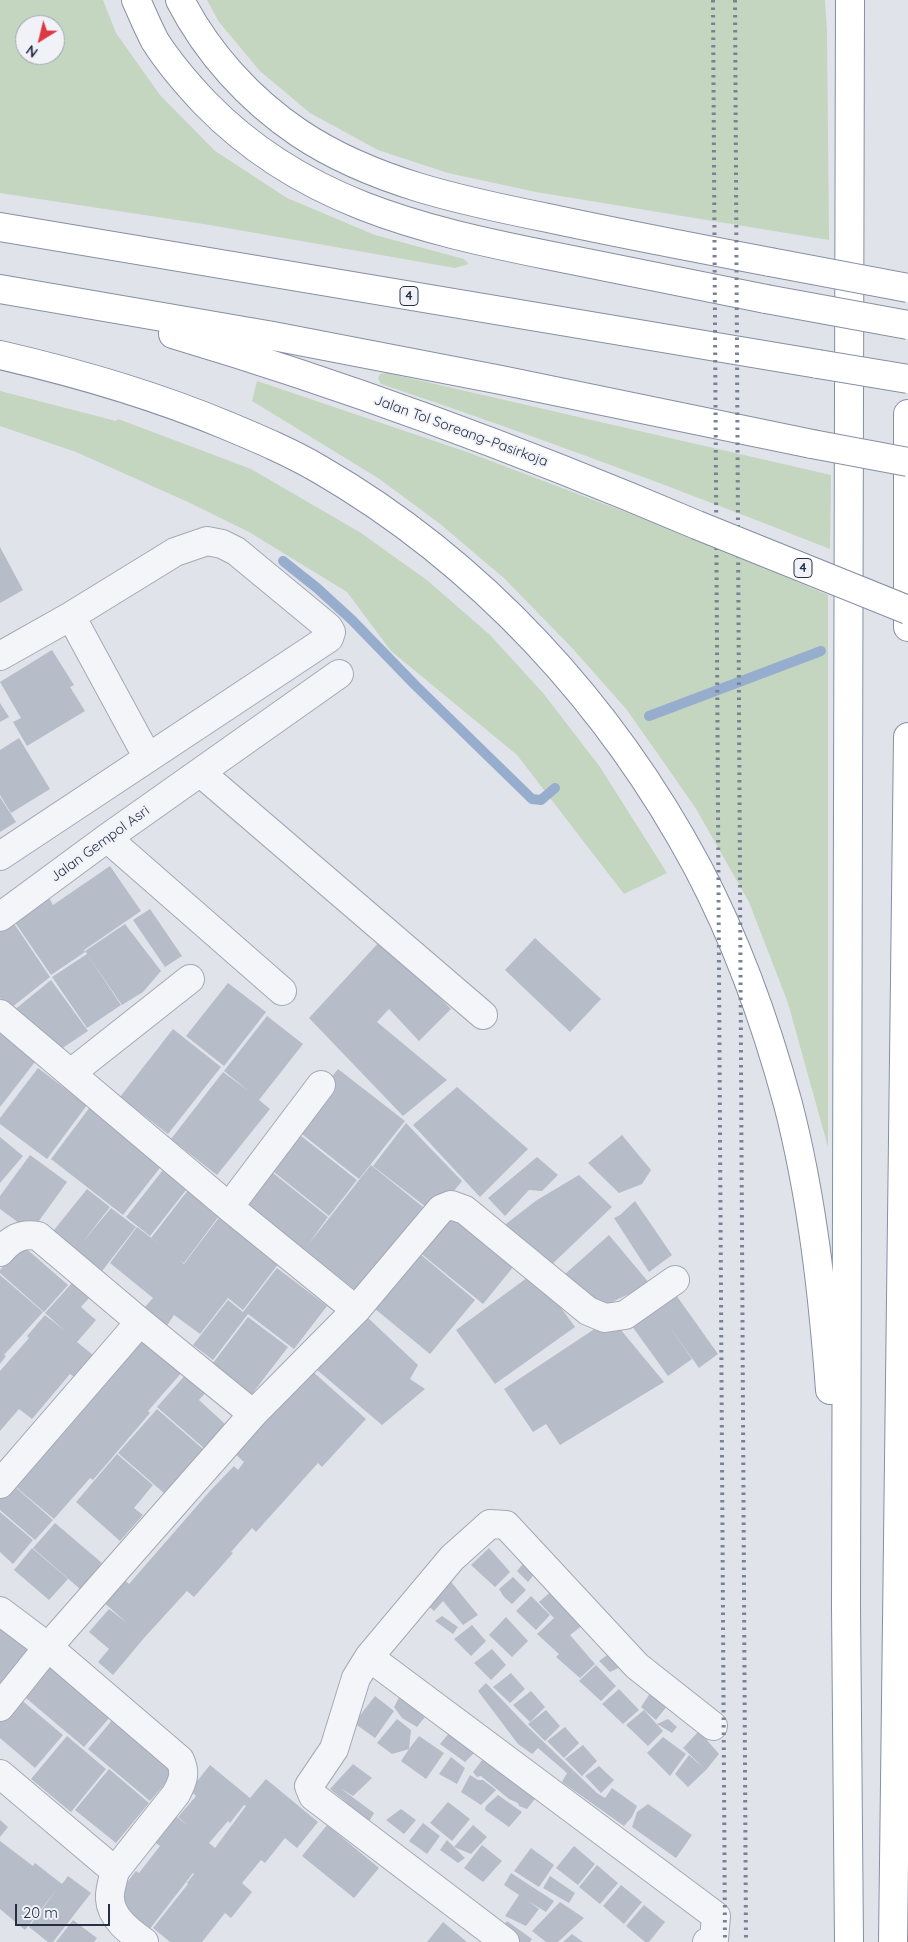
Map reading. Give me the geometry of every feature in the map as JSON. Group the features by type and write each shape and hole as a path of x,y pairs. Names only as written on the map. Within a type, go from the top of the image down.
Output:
{"highway":[{"path":"136,0 156,41 189,86 222,121 256,149 295,175 337,196 383,214 467,238 766,299 908,325"},
{"path":"180,0 192,23 222,65 263,105 300,134 350,161 399,180 452,196 579,225 908,288"},
{"path":"849,1942 846,1606 850,0"},
{"name":"4","path":"0,227 908,379"},
{"path":"0,290 292,340 908,462"},
{"name":"Jalan Tol Soreang–Pasirkoja","path":"0,290 125,320 243,355 321,381 525,454 908,610"},
{"path":"0,355 58,368 125,388 188,410 256,438 316,467 377,504 441,553 508,612 565,674 615,737 661,804 699,869 728,932 754,996 788,1105 803,1176 821,1289 846,1606"},
{"path":"908,414 908,627"},
{"path":"893,1942 908,737"}],"street":[{"path":"0,656 71,616 175,552 207,541 222,544 236,551 328,627 331,632 329,638 0,856"},
{"path":"71,616 148,758"},
{"name":"Jalan Gempol Asri","path":"0,917 106,838 201,773 339,674"},
{"path":"201,773 483,1015"},
{"path":"106,838 282,991"},
{"path":"71,1073 190,979"},
{"path":"0,1014 229,1207 356,1310"},
{"path":"229,1207 321,1085"},
{"path":"0,1707 48,1647 253,1414 356,1310 441,1209 451,1205 465,1210 588,1311 605,1318 625,1315 675,1280"},
{"path":"0,1252 19,1236 27,1234 38,1236 253,1414"},
{"path":"0,1484 140,1322"},
{"path":"505,1942 313,1796 309,1786 334,1749 356,1678 369,1657 452,1558 490,1524 506,1525 637,1666 713,1726"},
{"path":"0,1611 48,1647 180,1760 184,1770 182,1783 176,1794 114,1871 110,1900 116,1916 131,1933 144,1942"},
{"path":"369,1657 716,1916 714,1939 707,1942"},
{"path":"0,1774 114,1871"}],"green space":[{"path":"0,0 103,0 116,33 160,95 215,151 287,198 375,235 464,259 469,264 455,268 210,225 0,193"},
{"path":"207,0 825,0 829,240 536,192 448,173 378,150 310,113 260,71 219,22"},
{"path":"387,373 831,475 830,549 607,463 381,384 378,378 380,374"},
{"path":"257,381 467,452 694,538 828,595 828,1147 788,1003 749,902 695,807 627,710 573,649 505,579 439,523 378,478 252,401"},
{"path":"0,391 116,421 118,419 251,469 361,533 428,581 490,635 543,693 600,767 667,873 624,894 517,755 391,651 347,592 249,532 188,502 76,452 0,426"}],"building":[{"path":"0,547 23,590 0,603"},
{"path":"52,650 74,685 70,687 85,711 27,746 13,722 21,718 0,682"},
{"path":"0,703 9,717 0,722"},
{"path":"19,738 50,789 11,813 0,795 0,750"},
{"path":"0,797 16,822 0,832"},
{"path":"110,866 141,911 51,975 14,921 49,898 53,905"},
{"path":"150,909 182,956 165,967 133,920"},
{"path":"13,922 50,977 11,1008 0,998 0,930"},
{"path":"125,924 161,971 143,992 122,1005 85,951"},
{"path":"535,938 601,999 570,1032 505,970"},
{"path":"382,939 451,1009 419,1041 389,1009 377,1022 447,1080 403,1116 309,1018"},
{"path":"87,954 121,1005 87,1028 52,977"},
{"path":"51,980 88,1031 61,1049 13,1011"},
{"path":"228,983 266,1012 224,1066 186,1036"},
{"path":"267,1016 303,1044 259,1100 270,1109 217,1175 171,1139 223,1072 250,1092 224,1071"},
{"path":"0,1028 38,1058 0,1107"},
{"path":"173,1029 221,1067 168,1134 120,1097"},
{"path":"38,1068 87,1105 47,1159 0,1124 0,1118"},
{"path":"338,1069 405,1121 359,1179 293,1127"},
{"path":"457,1087 528,1149 480,1197 413,1125"},
{"path":"90,1107 163,1164 123,1215 51,1159"},
{"path":"406,1123 462,1181 435,1214 373,1166"},
{"path":"291,1128 357,1180 329,1216 264,1164"},
{"path":"622,1135 651,1170 642,1184 619,1193 588,1163"},
{"path":"0,1137 23,1156 0,1183"},
{"path":"30,1155 67,1182 31,1232 0,1209 0,1196"},
{"path":"537,1157 558,1175 542,1191 529,1190 505,1216 488,1198"},
{"path":"263,1165 328,1217 307,1246 371,1165 423,1207 408,1226 417,1234 363,1296 239,1197"},
{"path":"166,1166 190,1185 150,1236 126,1217"},
{"path":"579,1175 612,1207 547,1269 502,1227 537,1200"},
{"path":"192,1185 222,1212 184,1263 180,1261 184,1264 221,1215 282,1259 243,1310 228,1298 200,1334 174,1315 166,1327 143,1309 153,1298 110,1263 137,1227 151,1238"},
{"path":"87,1189 110,1207 82,1243 111,1208 136,1227 99,1275 50,1235"},
{"path":"635,1201 672,1255 649,1272 614,1218"},
{"path":"453,1209 518,1261 483,1304 418,1251"},
{"path":"609,1235 650,1284 593,1311 565,1274"},
{"path":"22,1245 68,1285 44,1312 0,1273 0,1270"},
{"path":"414,1249 475,1300 430,1354 369,1304"},
{"path":"277,1268 327,1306 294,1349 248,1314 213,1360 193,1345 228,1300 243,1312"},
{"path":"535,1272 575,1327 495,1384 456,1330"},
{"path":"0,1275 43,1312 4,1355 6,1356 0,1364"},
{"path":"72,1283 89,1298 81,1307 96,1320 77,1342 93,1355 74,1377 70,1374 32,1419 19,1409 0,1431 0,1371 29,1338 27,1336 45,1315 65,1331 45,1313"},
{"path":"676,1295 718,1354 699,1368 667,1323 692,1359 668,1376 629,1322"},
{"path":"248,1317 288,1347 252,1394 213,1363"},
{"path":"367,1317 418,1365 410,1379 425,1389 382,1425 316,1369"},
{"path":"611,1318 664,1382 560,1445 546,1424 533,1432 504,1389"},
{"path":"135,1332 183,1371 148,1411 150,1413 93,1480 90,1478 54,1519 16,1487 51,1444 73,1422 63,1413"},
{"path":"312,1371 366,1419 322,1467 318,1463 256,1532 252,1528 231,1552 233,1553 194,1597 187,1591 113,1675 98,1662 109,1649 89,1632 109,1609 127,1623 100,1599 120,1576 129,1584 210,1491 234,1466 238,1470 244,1462 230,1449"},
{"path":"188,1372 208,1390 199,1400 225,1424 205,1449 157,1407"},
{"path":"157,1409 203,1449 165,1494 118,1453"},
{"path":"117,1454 153,1485 134,1508 143,1515 120,1541 76,1502"},
{"path":"6,1479 53,1520 35,1540 0,1510 0,1486"},
{"path":"0,1512 33,1540 13,1564 0,1552"},
{"path":"55,1523 102,1563 80,1589 33,1548"},
{"path":"32,1548 68,1579 49,1600 14,1570"},
{"path":"489,1548 510,1572 495,1587 471,1565"},
{"path":"528,1558 540,1567 528,1582 517,1571"},
{"path":"513,1577 526,1590 512,1604 499,1589"},
{"path":"448,1578 478,1615 463,1625 443,1601 434,1611 421,1599"},
{"path":"557,1586 588,1621 570,1635 595,1664 580,1678 556,1657 559,1654 537,1634 554,1618 539,1602"},
{"path":"531,1596 550,1615 536,1630 516,1611"},
{"path":"442,1616 458,1627 453,1634 435,1621"},
{"path":"506,1617 528,1641 512,1657 489,1635"},
{"path":"472,1625 486,1641 471,1656 454,1639"},
{"path":"0,1629 35,1655 0,1693"},
{"path":"492,1649 506,1665 491,1680 474,1663"},
{"path":"614,1650 625,1665 610,1672 599,1661"},
{"path":"45,1663 110,1717 84,1747 20,1693"},
{"path":"596,1665 616,1686 601,1701 579,1681"},
{"path":"511,1673 525,1689 510,1703 493,1687"},
{"path":"486,1683 526,1725 597,1793 605,1798 612,1788 637,1806 632,1817 624,1826 562,1782 567,1773 538,1748 532,1754 518,1744 478,1691"},
{"path":"619,1689 639,1710 623,1724 602,1704"},
{"path":"653,1689 671,1701 656,1720 641,1707"},
{"path":"531,1691 545,1707 530,1722 513,1705"},
{"path":"401,1694 429,1712 417,1727 402,1718 394,1707"},
{"path":"375,1696 394,1711 375,1738 354,1723"},
{"path":"19,1698 63,1735 35,1768 0,1738 0,1720"},
{"path":"546,1710 560,1726 545,1741 528,1724"},
{"path":"644,1710 663,1731 648,1746 626,1725"},
{"path":"113,1719 176,1771 150,1801 88,1749"},
{"path":"397,1719 411,1730 409,1749 392,1754 377,1743"},
{"path":"668,1719 677,1727 672,1733 657,1724"},
{"path":"454,1727 478,1749 465,1762 440,1744"},
{"path":"565,1727 579,1743 564,1758 547,1741"},
{"path":"699,1731 719,1754 706,1770 683,1748"},
{"path":"67,1736 106,1769 71,1812 31,1779"},
{"path":"419,1736 444,1753 426,1779 401,1761"},
{"path":"663,1737 686,1754 670,1776 647,1753"},
{"path":"583,1745 597,1761 582,1776 565,1759"},
{"path":"486,1755 537,1796 527,1809 519,1806 518,1803 509,1799 481,1776 477,1777 473,1772"},
{"path":"689,1755 706,1770 688,1787 675,1774"},
{"path":"451,1757 465,1768 457,1784 439,1774"},
{"path":"353,1764 372,1778 353,1796 340,1788 374,1813 367,1825 341,1809 346,1802 330,1789"},
{"path":"210,1765 250,1798 266,1779 318,1822 297,1848 285,1838 265,1863 261,1860 242,1883 252,1892 231,1918 225,1913 202,1942 170,1942 153,1928 188,1884 193,1873 149,1930 113,1900 136,1871 139,1873 160,1846 153,1841 174,1815 189,1826 178,1817 196,1796 190,1790","holes":["244,1805 246,1806 215,1848 209,1843 228,1821 230,1823"]},
{"path":"599,1766 614,1780 601,1793 585,1776"},
{"path":"109,1769 149,1803 116,1843 75,1810"},
{"path":"470,1775 478,1780 483,1780 496,1790 481,1805 461,1792"},
{"path":"498,1795 522,1812 509,1827 485,1810 486,1806"},
{"path":"448,1802 470,1819 452,1841 430,1823"},
{"path":"648,1804 692,1835 676,1858 632,1827 637,1812"},
{"path":"401,1809 416,1820 404,1834 386,1820"},
{"path":"0,1820 8,1827 0,1837"},
{"path":"423,1823 440,1836 427,1854 409,1841"},
{"path":"327,1825 379,1868 354,1898 302,1856"},
{"path":"473,1825 487,1837 471,1854 454,1847"},
{"path":"447,1840 465,1858 458,1863 440,1850"},
{"path":"0,1841 33,1866 35,1863 62,1884 68,1876 91,1893 53,1942 48,1942 29,1927 57,1889 25,1930 0,1909"},
{"path":"482,1845 502,1861 483,1882 464,1868"},
{"path":"574,1846 595,1864 578,1885 556,1868"},
{"path":"531,1848 554,1865 539,1887 514,1871"},
{"path":"597,1865 618,1883 600,1904 579,1887"},
{"path":"511,1873 554,1901 546,1912 528,1901 539,1909 526,1926 505,1916 519,1895 504,1885"},
{"path":"550,1876 575,1893 569,1903 543,1888"},
{"path":"621,1885 642,1902 624,1924 603,1906"},
{"path":"560,1902 584,1918 558,1942 546,1942 532,1931"},
{"path":"644,1905 665,1922 649,1942 645,1942 626,1926"},
{"path":"73,1920 97,1938 94,1942 56,1942"},
{"path":"507,1921 532,1939 530,1942 514,1942 499,1931"},
{"path":"443,1922 467,1942 427,1942"},
{"path":"572,1934 583,1942 563,1942"}],"waterway":[{"path":"283,561 317,588 352,620 415,685 532,799 541,800 555,788"},
{"path":"649,716 821,651"}],"railway":[{"path":"713,0 725,1942"},
{"path":"735,0 746,1942"}]}
